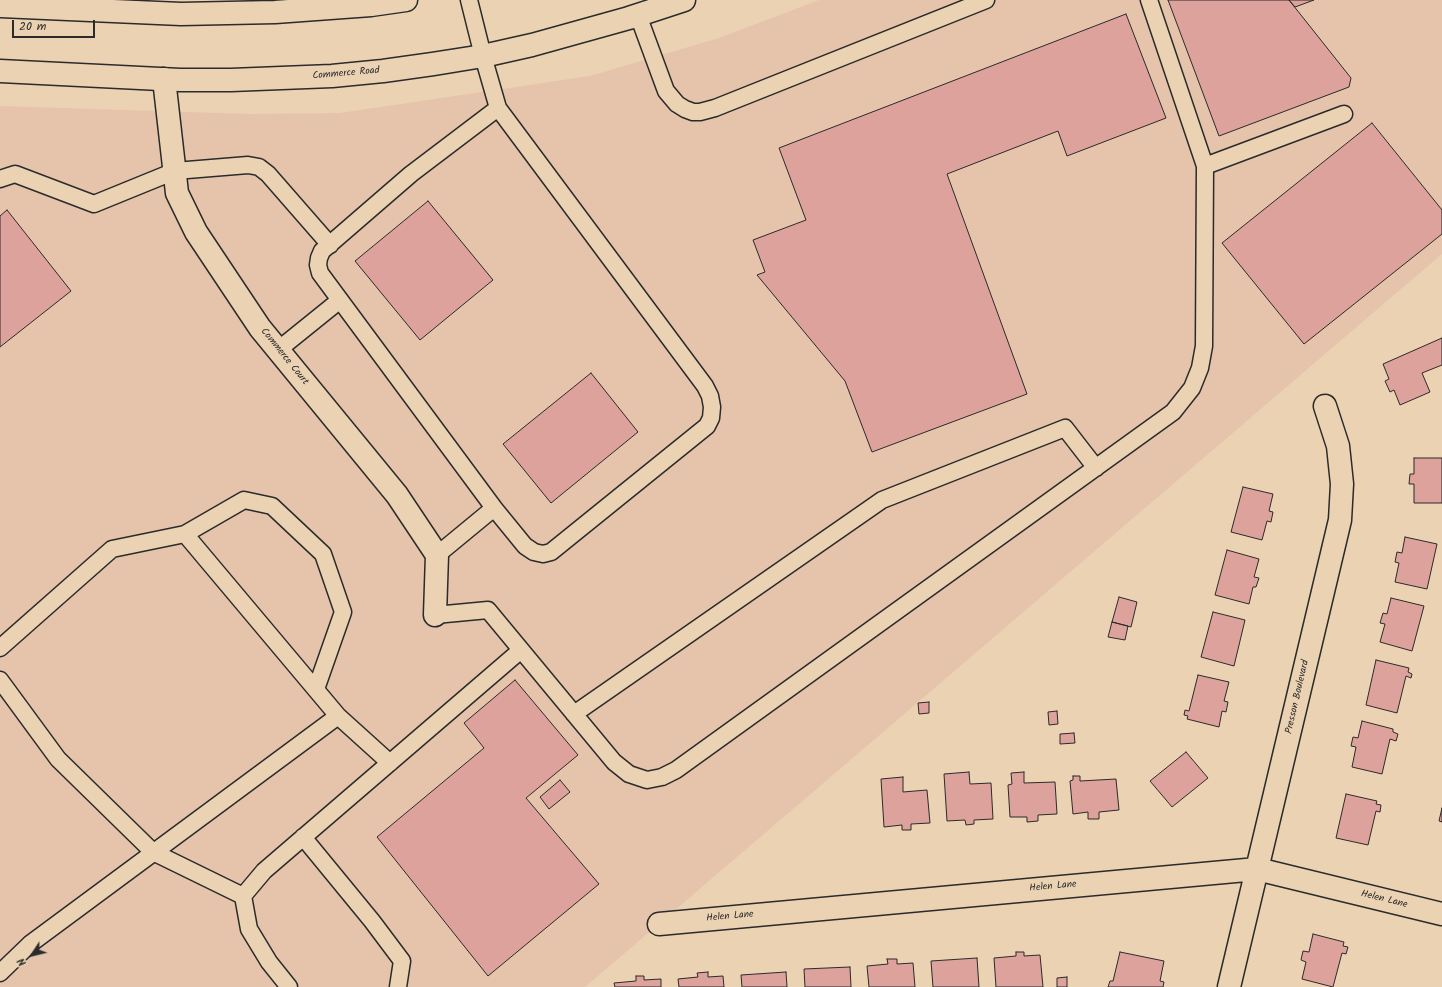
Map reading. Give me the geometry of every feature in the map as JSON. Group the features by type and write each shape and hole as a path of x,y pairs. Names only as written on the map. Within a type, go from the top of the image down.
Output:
{"street":[{"path":"0,6 69,4 109,5 181,14 275,12 364,6 406,0"},
{"name":"Commerce Road","path":"0,72 164,79 231,80 332,76 383,71 483,56 581,32 684,0"},
{"name":"Commerce Court","path":"164,79 177,193 196,232 260,328 397,495 437,555"},
{"name":"Presson Boulevard","path":"1228,987 1340,520 1342,484 1338,446 1325,406"},
{"path":"435,615 437,555"},
{"name":"Helen Lane","path":"659,924 1257,869 1442,914"}],"lane":[{"path":"469,0 498,108 705,386 710,396 712,407 711,418 707,426 551,552 543,554 534,552 525,546 494,508 320,273 318,265 322,251 411,174 498,108"},
{"path":"638,15 666,91 677,104 685,109 693,112 700,112 715,108 986,0"},
{"path":"435,615 488,610 614,762 629,774 647,780 662,777 676,770 1173,412 1192,388 1200,368 1204,346 1205,166 1149,0"},
{"path":"1205,166 1344,114"},
{"path":"0,179 15,174 94,204 175,171 248,165 260,167 268,174 330,245"},
{"path":"278,350 340,300"},
{"path":"574,714 882,500 1065,428 1096,468"},
{"path":"0,648 112,549 185,534 244,500 272,506 324,554 344,612 316,689"},
{"path":"437,555 494,508"},
{"path":"185,534 338,716 390,763"},
{"path":"289,987 269,962 249,929 243,896 264,870 521,650"},
{"path":"0,680 58,759 153,852 243,896"},
{"path":"0,973 30,944 338,716"},
{"path":"304,837 372,921 402,961 398,987"}],"shaded area":[{"path":"819,0 1442,0 1442,254 585,987 0,987 0,106 251,114 340,113 590,76 719,38"}],"building":[{"path":"1168,0 1289,0 1351,78 1349,87 1219,136"},
{"path":"1289,0 1314,0 1295,7"},
{"path":"1126,14 1166,118 1067,156 1058,131 947,174 1027,394 872,452 845,381 757,275 765,272 753,240 806,220 779,148"},
{"path":"1372,123 1442,210 1442,234 1304,344 1222,243"},
{"path":"428,201 493,280 420,340 355,261"},
{"path":"7,210 71,291 0,347 0,216"},
{"path":"1442,338 1442,365 1422,373 1430,392 1400,405 1394,390 1390,392 1385,381 1389,379 1383,364"},
{"path":"591,373 638,432 551,503 503,444"},
{"path":"1414,458 1442,458 1442,503 1414,503 1414,484 1409,484 1410,474 1414,474"},
{"path":"1243,487 1273,494 1269,511 1273,512 1271,522 1267,521 1262,540 1231,532"},
{"path":"1405,537 1437,544 1427,589 1395,582 1399,563 1395,562 1397,552 1402,553"},
{"path":"1227,550 1259,559 1254,577 1259,578 1256,587 1253,587 1249,604 1215,595"},
{"path":"1119,597 1137,602 1131,627 1112,622"},
{"path":"1391,598 1424,606 1412,651 1380,642 1385,624 1380,623 1383,613 1387,614"},
{"path":"1213,612 1245,620 1234,666 1201,657"},
{"path":"1112,622 1128,626 1125,640 1108,637"},
{"path":"1376,660 1409,668 1408,672 1412,674 1411,678 1406,676 1397,713 1366,705"},
{"path":"1198,675 1229,682 1224,701 1228,702 1226,712 1222,711 1219,727 1187,719 1188,716 1184,715 1185,710 1189,711"},
{"path":"515,680 578,755 526,798 599,884 488,976 377,837 484,748 464,723"},
{"path":"929,702 929,713 919,714 918,703"},
{"path":"1057,711 1058,724 1049,725 1048,712"},
{"path":"1362,721 1393,729 1393,732 1398,734 1396,741 1390,739 1382,774 1352,767 1356,747 1351,746 1353,737 1358,738"},
{"path":"1074,733 1075,743 1060,744 1060,734"},
{"path":"1186,752 1208,778 1172,807 1150,781"},
{"path":"969,772 970,784 991,783 993,819 974,820 974,824 966,825 965,820 947,821 944,774"},
{"path":"1024,772 1024,783 1055,782 1057,814 1038,815 1038,821 1027,822 1027,817 1010,817 1008,785 1012,784 1011,773"},
{"path":"1073,776 1080,776 1080,781 1116,779 1119,810 1099,812 1099,819 1088,819 1088,812 1073,814 1070,781 1073,780"},
{"path":"903,777 903,792 927,790 930,823 911,824 911,830 902,830 902,825 884,827 881,779"},
{"path":"560,780 570,792 549,809 540,797"},
{"path":"1346,794 1377,801 1376,804 1381,805 1380,812 1376,811 1368,845 1336,838"},
{"path":"1442,808 1442,822 1439,821"},
{"path":"1313,934 1344,942 1343,946 1348,947 1346,954 1342,953 1333,987 1302,979 1306,962 1301,960 1303,951 1309,952"},
{"path":"1016,952 1024,952 1024,956 1040,955 1043,987 996,987 994,958 1016,956"},
{"path":"1120,952 1164,961 1160,981 1164,982 1163,987 1108,987 1110,981 1113,981"},
{"path":"977,958 979,987 933,987 931,961"},
{"path":"887,959 897,959 897,964 913,963 915,987 869,987 867,966 888,964"},
{"path":"850,967 851,987 805,987 804,969"},
{"path":"708,972 708,977 723,976 724,987 679,987 678,979 698,977 697,973"},
{"path":"786,972 787,987 742,987 741,975"},
{"path":"636,976 644,976 644,980 661,979 661,987 615,987 614,983 636,981"},
{"path":"1067,977 1067,987 1057,987 1057,978"}]}
